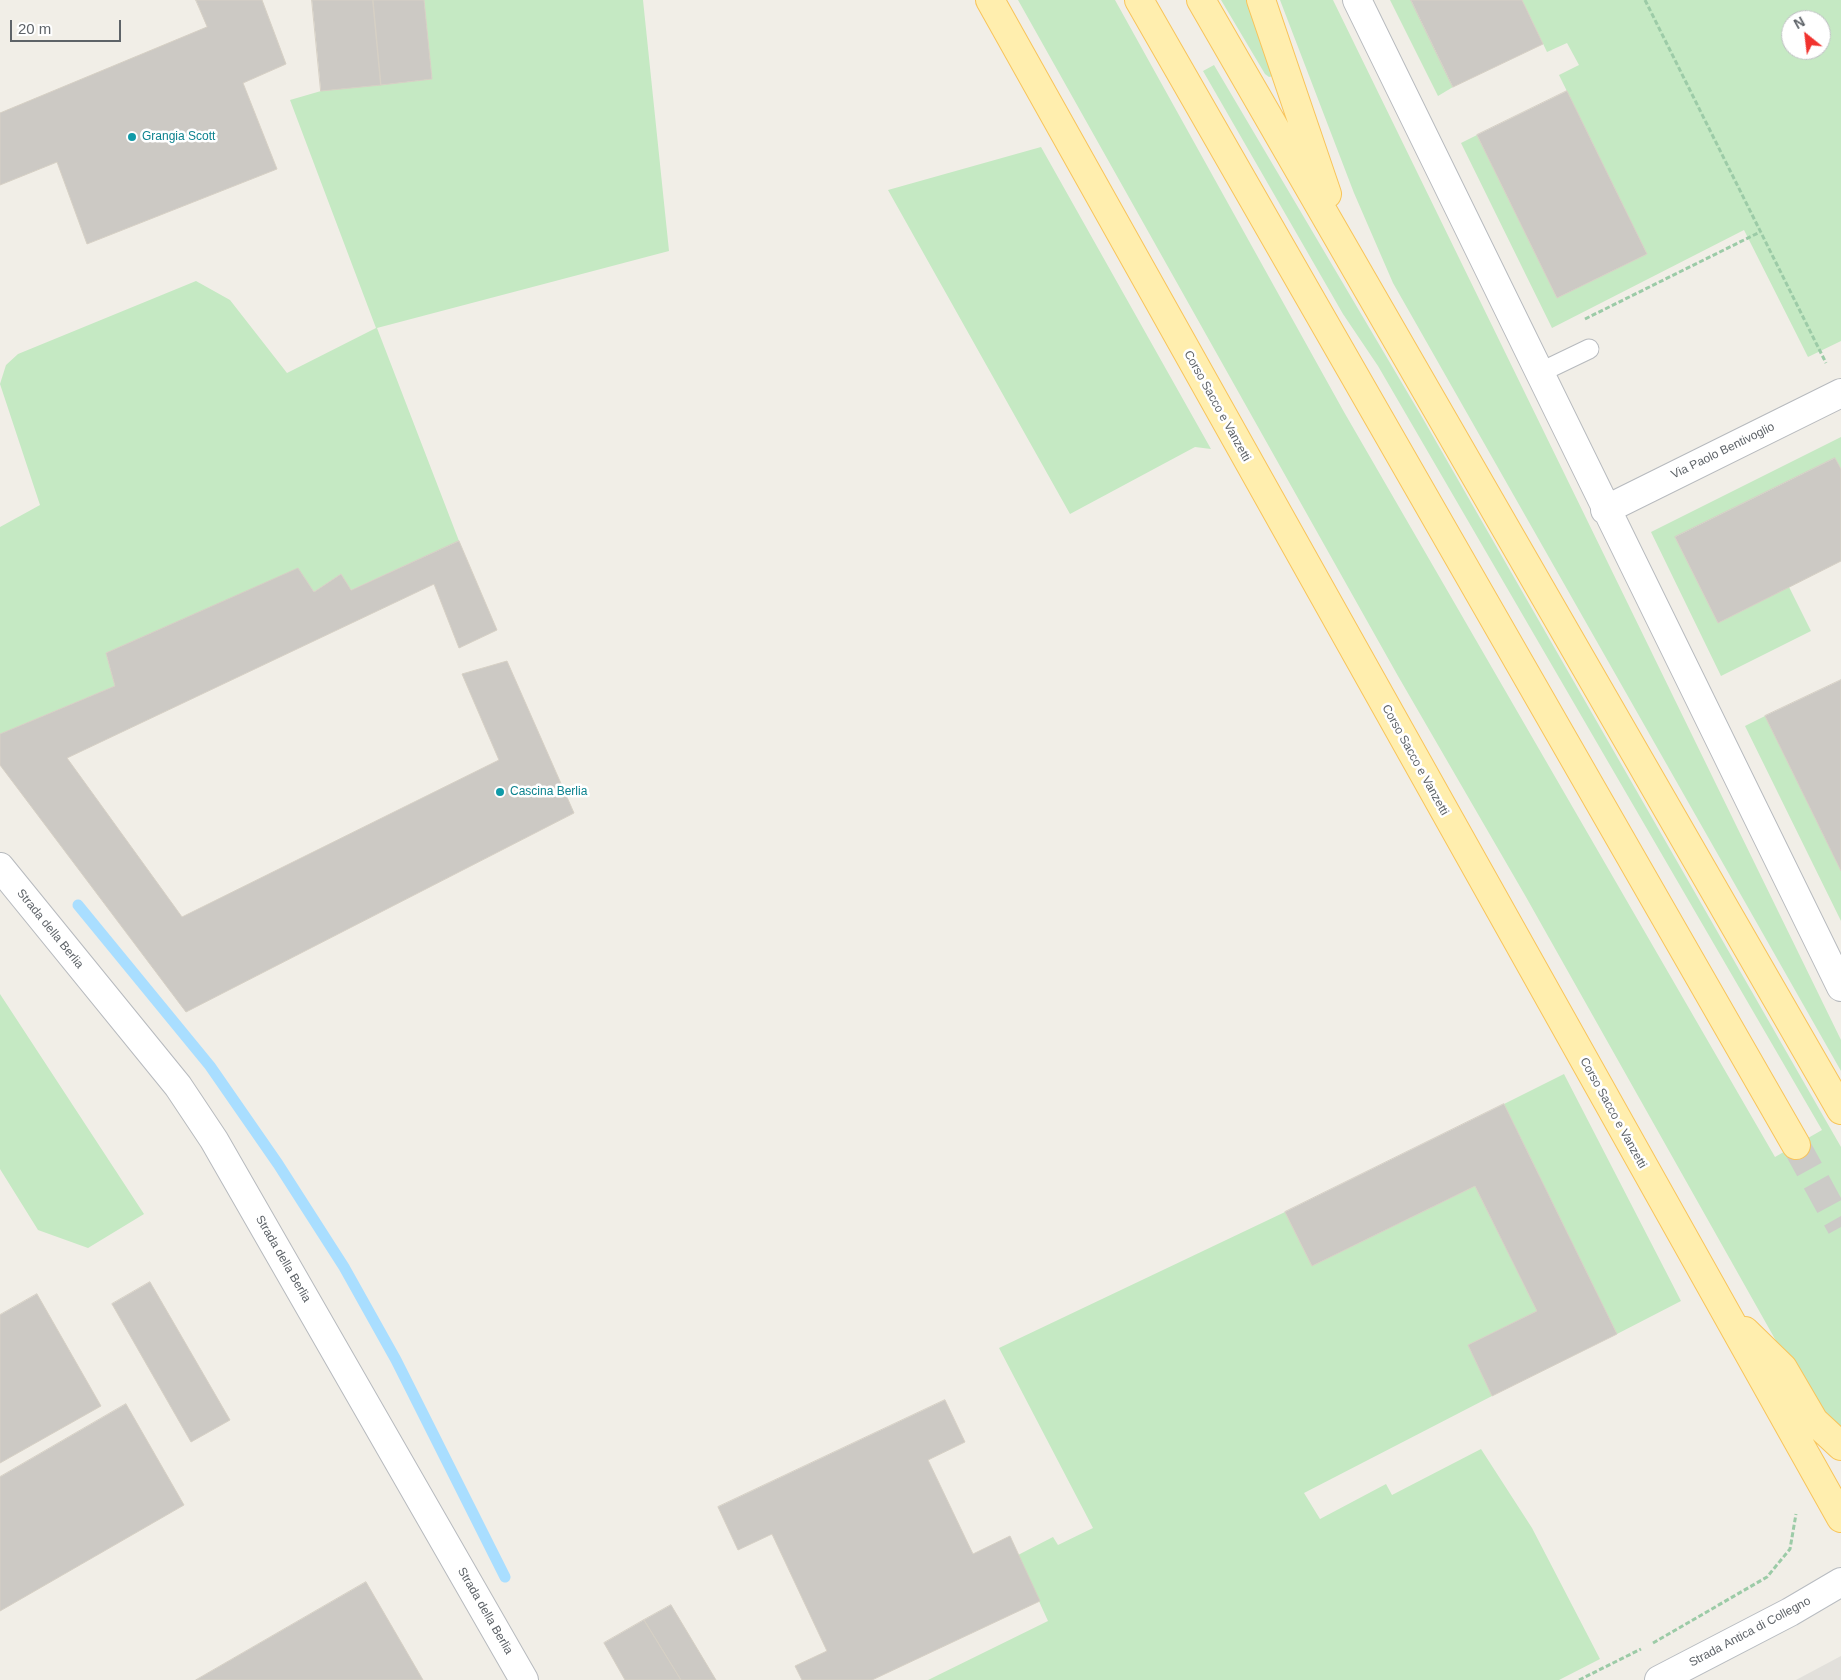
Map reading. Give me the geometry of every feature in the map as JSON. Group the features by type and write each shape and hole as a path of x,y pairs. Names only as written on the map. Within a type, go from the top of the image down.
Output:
{"main road":[{"name":"Corso Sacco e Vanzetti","path":"990,0 1841,1518"},
{"path":"1139,0 1796,1146"},
{"path":"1201,0 1841,1110"},
{"path":"1260,0 1348,255"},
{"path":"1724,1310 1783,1368 1814,1421 1841,1446"}],"street":[{"path":"1357,0 1605,510 1841,987"},
{"name":"Via Paolo Bentivoglio","path":"1605,510 1841,393"},
{"name":"Strada della Berlia","path":"0,867 178,1086 214,1140 524,1680"},
{"name":"Strada Antica di Collegno","path":"1659,1680 1790,1612 1841,1582"}],"lane":[{"path":"1539,374 1589,348"}],"path":[{"path":"1645,0 1828,367"},
{"path":"1578,323 1760,232"},
{"path":"1579,1680 1642,1649 1767,1577 1790,1548 1796,1514"}],"shaded area":[{"path":"1841,1656 1841,1680 1796,1680"}],"green space":[{"path":"424,0 643,0 669,251 377,328 459,541 351,590 341,574 314,592 298,569 106,653 115,686 0,734 0,527 40,505 0,384 6,365 18,354 196,281 230,300 287,373 376,328 290,100 321,91 432,79"},
{"path":"1018,0 1115,0 1344,412 1775,1157 1822,1130 1378,366 1343,314 1203,71 1214,65 1422,417 1841,1147 1841,1430 1820,1413 1793,1371 1526,897 1398,676"},
{"path":"1221,0 1246,0 1274,76 1269,77 1265,74"},
{"path":"1280,0 1333,0 1841,1040 1841,1071 1393,283 1354,193"},
{"path":"1390,0 1411,0 1453,87 1438,96"},
{"path":"1522,0 1841,0 1841,341 1808,357 1744,230 1552,328 1461,143 1477,135 1557,298 1647,254 1559,75 1579,65 1567,43 1547,52"},
{"path":"1041,147 1211,449 1195,447 1070,514 888,190"},
{"path":"1841,437 1841,469 1835,458 1675,537 1718,623 1789,587 1811,631 1721,676 1651,532"},
{"path":"1765,716 1841,871 1841,921 1745,726"},
{"path":"0,994 144,1214 88,1248 38,1230 0,1169"},
{"path":"1564,1074 1681,1301 1617,1334 1504,1104"},
{"path":"1475,1186 1537,1311 1468,1345 1492,1396 1304,1493 1320,1519 1386,1484 1392,1495 1481,1449 1532,1528 1600,1659 1559,1680 928,1680 1048,1621 1018,1555 1053,1537 1058,1545 1093,1528 999,1348 1285,1212 1312,1266"}],"building":[{"name":"Grangia Scott","path":"196,0 262,0 286,64 243,83 277,169 87,244 57,162 0,185 0,113 207,27"},
{"path":"312,0 373,0 381,85 321,91"},
{"path":"373,0 424,0 432,79 381,85"},
{"path":"1411,0 1522,0 1543,44 1453,87"},
{"path":"1567,91 1647,254 1557,298 1477,135"},
{"path":"1835,458 1841,469 1841,561 1718,623 1675,537"},
{"name":"Cascina Berlia","path":"459,541 497,630 459,648 434,584 67,758 182,917 499,760 462,674 507,661 574,813 186,1012 0,765 0,734 115,686 106,653 298,568 314,592 341,574 351,590"},
{"path":"1841,680 1841,871 1765,716"},
{"path":"1504,1104 1617,1334 1492,1396 1468,1345 1537,1311 1475,1186 1312,1266 1285,1212"},
{"path":"150,1282 230,1420 191,1442 112,1304"},
{"path":"37,1294 101,1406 0,1463 0,1315"},
{"path":"945,1400 965,1442 928,1460 973,1554 1010,1536 1040,1601 872,1680 802,1680 795,1666 827,1651 772,1534 738,1550 718,1507"},
{"path":"126,1404 184,1505 0,1611 0,1477"},
{"path":"366,1582 423,1680 196,1680"},
{"path":"671,1605 716,1680 681,1680 644,1620"},
{"path":"644,1620 681,1680 625,1680 604,1643"}],"waterway":[{"path":"78,905 210,1066 278,1164 344,1267 396,1360 505,1577"}],"tunnel":[{"path":"1796,1145 1841,1227"}],"place":[{"name":"Grangia Scott","path":"132,137"},
{"name":"Cascina Berlia","path":"500,792"}]}
